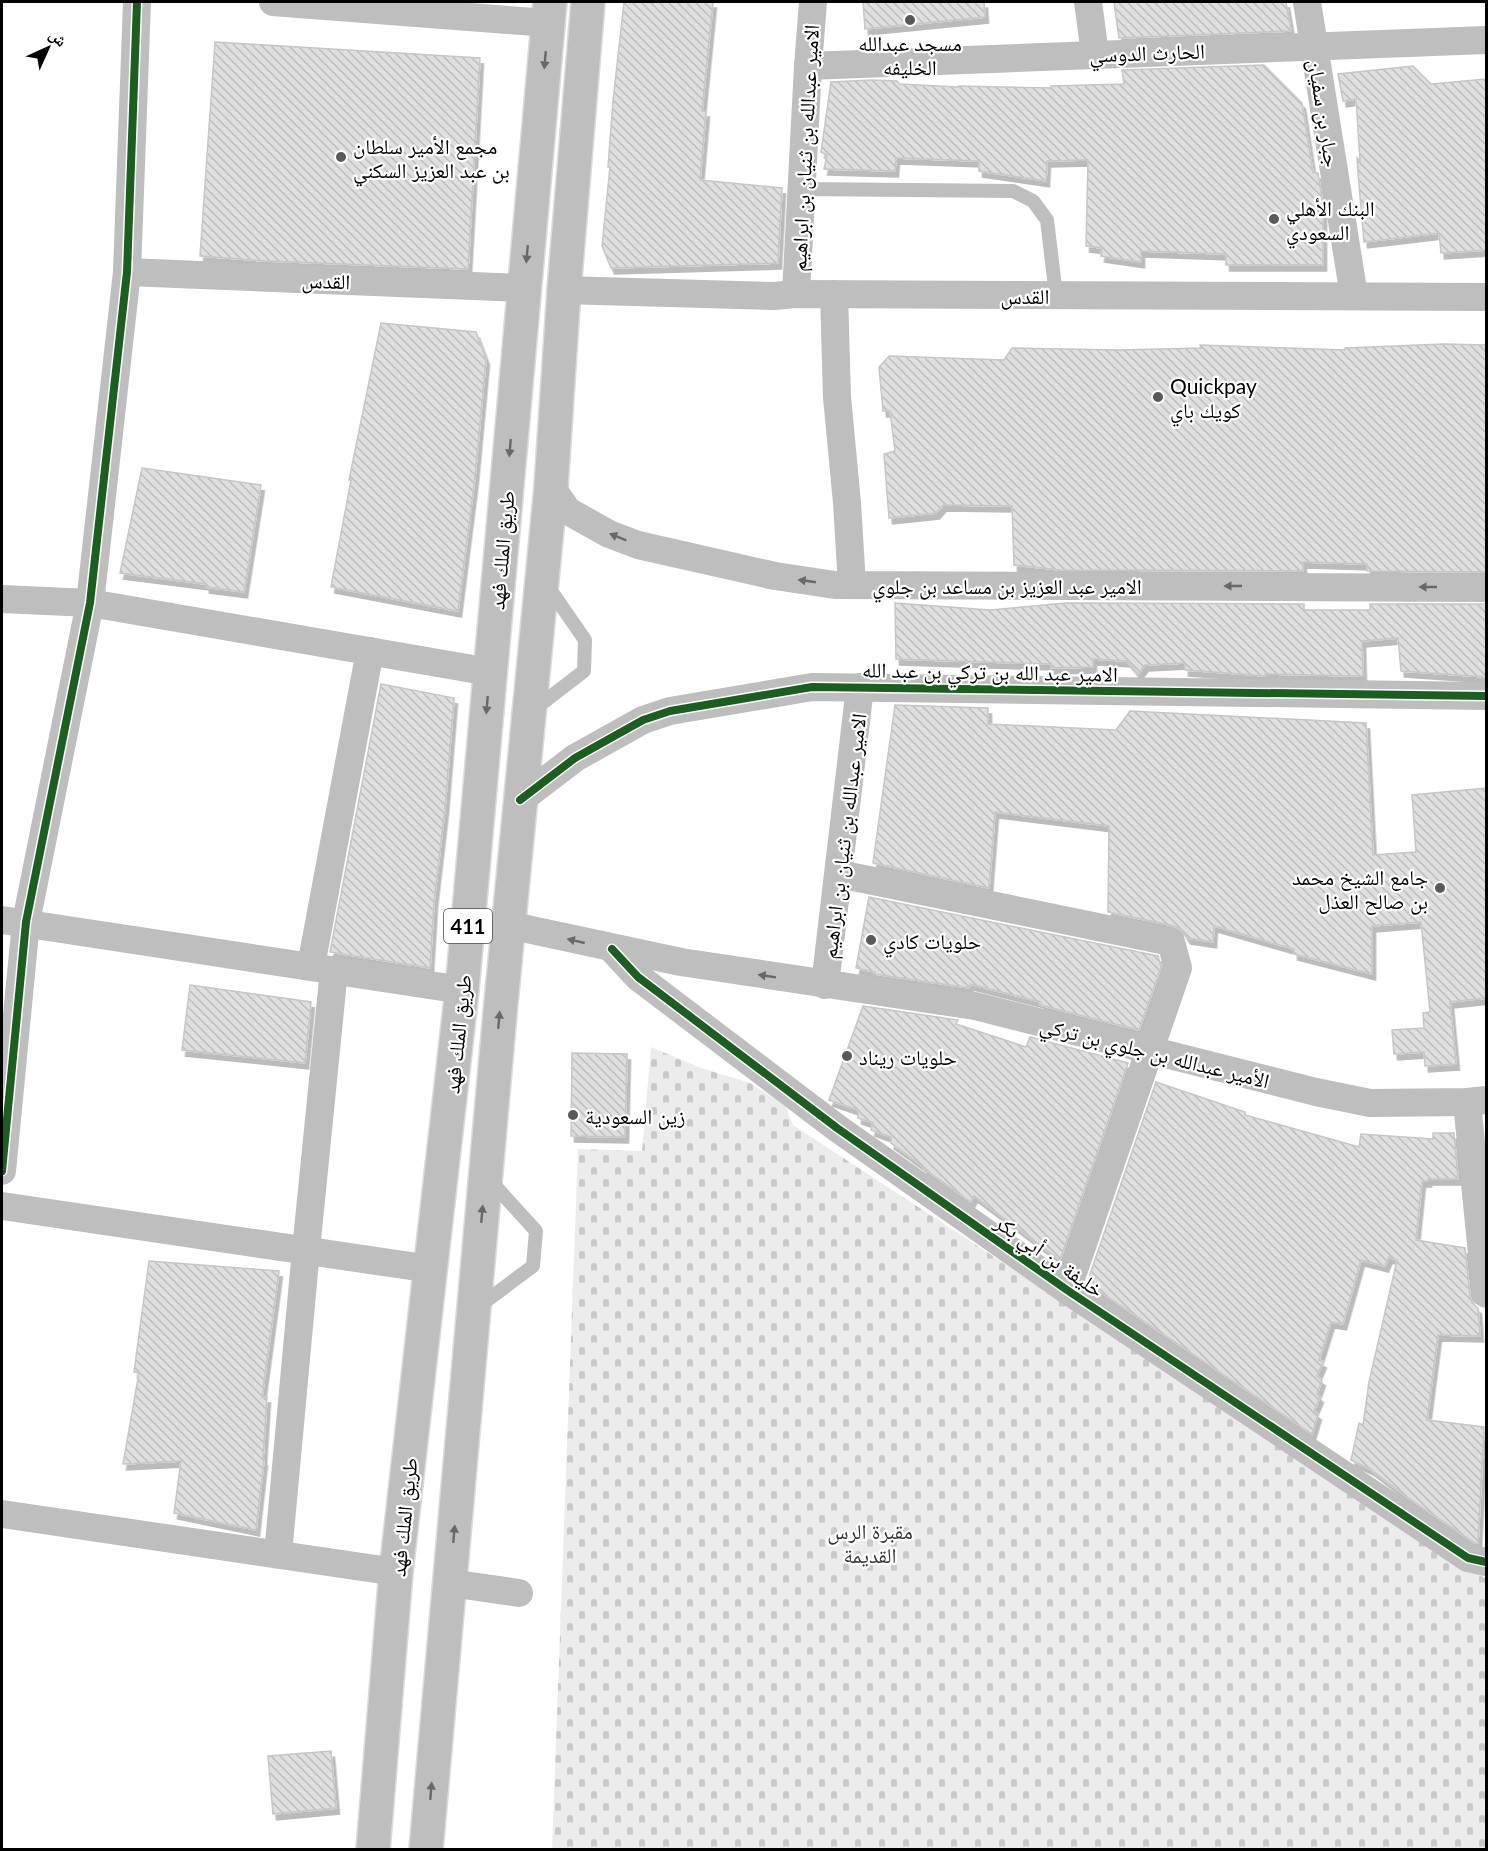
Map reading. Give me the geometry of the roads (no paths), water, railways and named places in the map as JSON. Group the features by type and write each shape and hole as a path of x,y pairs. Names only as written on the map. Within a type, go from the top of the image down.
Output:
{"main road":[{"name":"طريق الملك فهد","path":"426,1850 508,925 551,487 564,290 588,2"},
{"name":"طريق الملك فهد","path":"373,1850 396,1572 462,990 549,12"},
{"path":"431,1264 478,1265"}],"street":[{"path":"2,1171 14,921 90,603 127,273 137,2"},
{"path":"273,2 549,12"},
{"name":"الامير عبدالله بن ثنيان بن ابراهيم","path":"796,294 813,2"},
{"path":"1088,2 1095,54"},
{"name":"جبار بن سفيان","path":"1307,2 1354,296"},
{"name":"الحارث الدوسي","path":"808,66 1486,40"},
{"name":"القدس","path":"127,273 524,288"},
{"name":"القدس","path":"564,290 774,296 834,294 1486,297"},
{"path":"834,294 837,397 852,585"},
{"name":"الامير عبد العزيز بن مساعد بن جلوي","path":"551,487 568,511 609,534 638,545 775,576 835,585 1486,588"},
{"path":"2,599 90,603 490,672"},
{"path":"278,1554 306,1250 323,968 370,651"},
{"name":"الامير عبد الله بن تركي بن عبد الله","path":"520,800 574,758 643,720 670,711 812,687 1486,696"},
{"name":"الامير عبدالله بن ثنيان بن ابراهيم","path":"825,985 860,687"},
{"path":"839,874 1171,942 1178,968 1067,1290"},
{"path":"14,921 462,990"},
{"path":"508,925 681,963 825,985"},
{"name":"خليفة بن أبي بكر","path":"612,949 638,977 837,1128 1067,1290 1468,1558 1486,1562"},
{"name":"الأمير عبدالله بن جلوي بن تركي","path":"825,985 975,1006 1148,1051 1370,1103 1477,1101"},
{"path":"1477,1101 1486,1294"},
{"path":"2,1206 306,1250 431,1264"},
{"path":"2,1514 396,1572"},
{"path":"450,1583 519,1593"}],"lane":[{"path":"801,189 1013,191 1033,201 1047,220 1056,295"},
{"path":"528,714 584,671 585,640 542,578"},
{"path":"474,1311 533,1266 536,1231 486,1176"}],"place":[{"name":"مسجد عبدالله الخليفه","path":"910,20"},
{"name":"مجمع الأمير سلطان بن عبد العزيز السكني","path":"341,157"},
{"name":"البنك الأهلي السعودي","path":"1274,219"},
{"name":"Quickpay كويك باي","path":"1158,397"},
{"name":"جامع الشيخ محمد بن صالح العذل","path":"1440,888"},
{"name":"حلويات كادي","path":"871,940"},
{"name":"حلويات ريناد","path":"847,1056"},
{"name":"زين السعودية","path":"573,1115"}],"park label":[{"name":"مقبرة الرس القديمة","path":"870,1542"}]}
